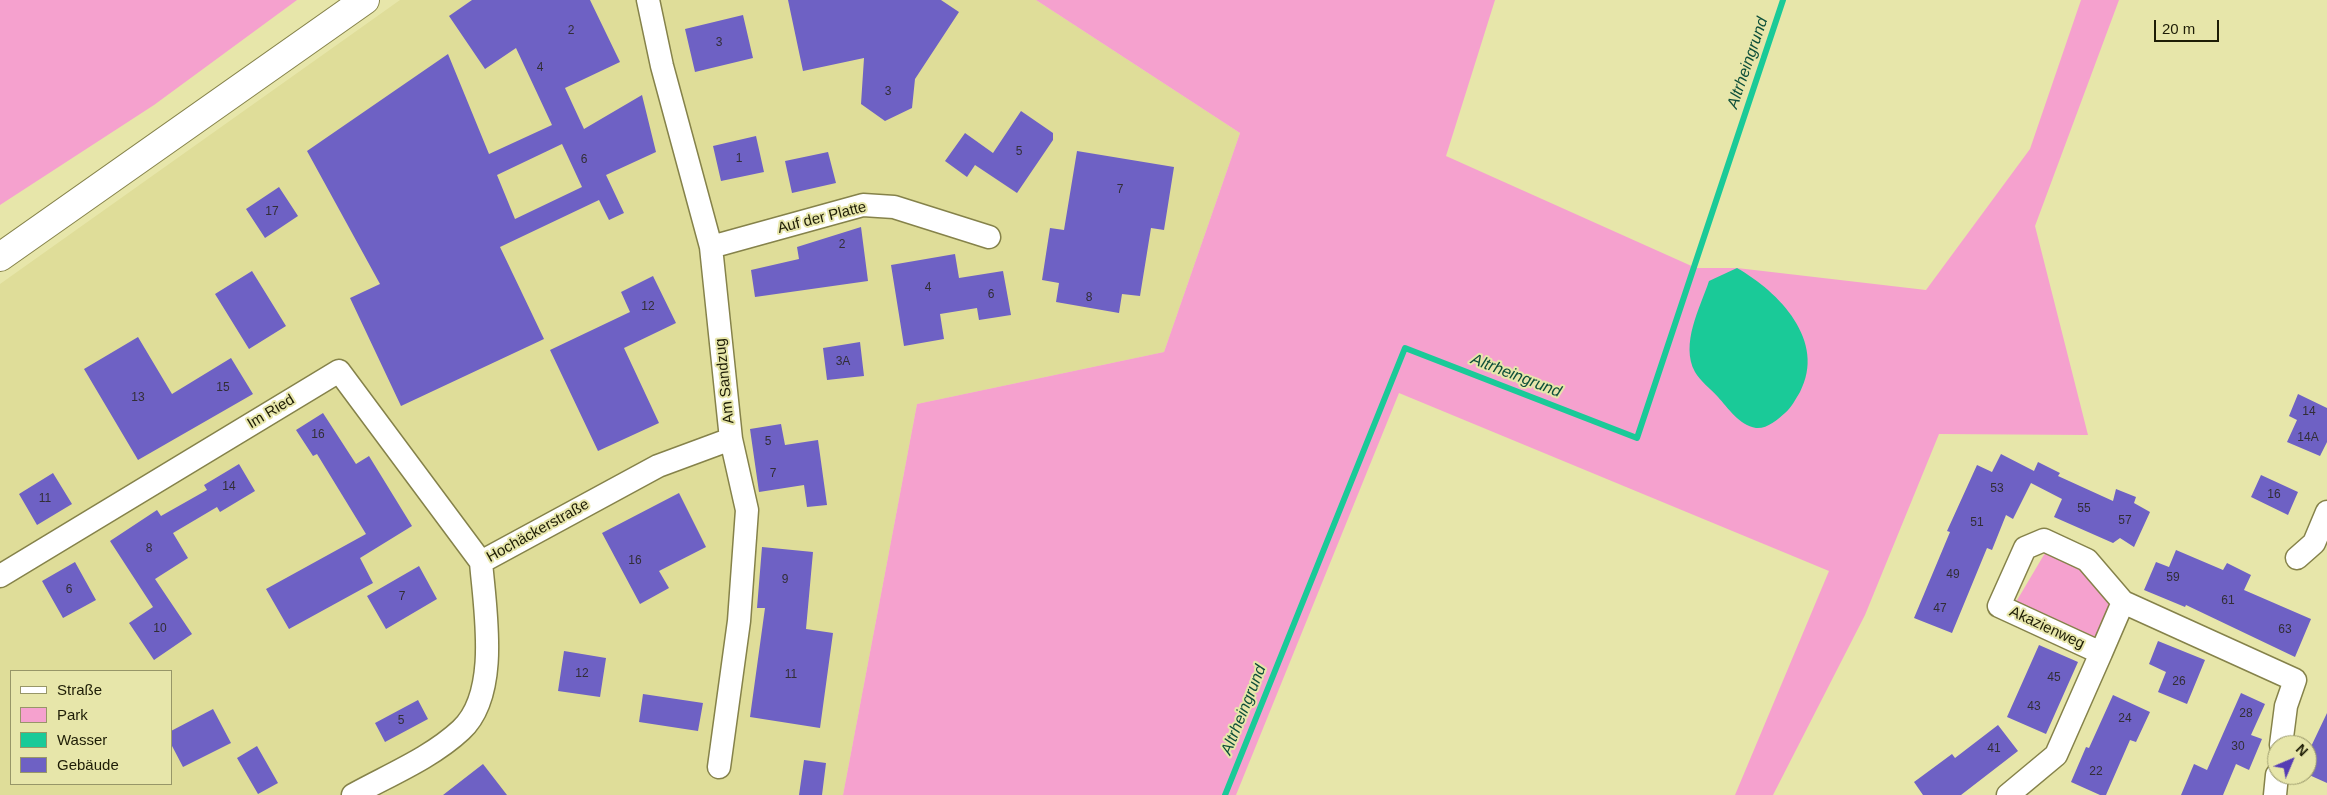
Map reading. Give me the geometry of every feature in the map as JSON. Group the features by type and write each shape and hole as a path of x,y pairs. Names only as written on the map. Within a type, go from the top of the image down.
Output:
{"street":[{"path":"0,257 366,0"},
{"name":"Am Sandzug","path":"648,0 662,66 711,247 731,439 747,510 739,620 719,767"},
{"name":"Auf der Platte","path":"711,247 863,205 894,207 990,237"},
{"name":"Im Ried","path":"0,576 339,371 482,562"},
{"name":"Hochäckerstraße","path":"353,795 442,746 462,729 476,708 486,680 486,622 482,562 658,466 731,439"},
{"path":"2296,558 2314,543 2327,512"},
{"name":"Akazienweg","path":"2101,654 1999,606 2025,548 2044,540 2087,560 2123,602 2295,680 2286,706 2282,735"},
{"name":"Akazienweg","path":"2008,795 2056,755 2123,602"}],"shaded area":[{"path":"400,0 1036,0 1240,133 1164,352 917,404 843,795 0,795 0,284"}],"green space":[{"path":"0,0 297,0 154,105 0,205"},
{"path":"1036,0 1495,0 1446,156 1696,268 1737,268 1926,290 2030,149 2081,0 2119,0 2035,226 2088,435 1939,434 1865,615 1773,795 1735,795 1829,571 1399,393 1236,795 843,795 917,404 1164,352 1240,133"},
{"path":"2045,553 2095,575 2121,605 2099,647 2016,602"}],"water":[{"path":"1737,268 1753,278 1783,304 1803,337 1807,354 1807,373 1800,392 1787,411 1768,426 1760,428 1750,426 1734,416 1700,379 1691,361 1690,338 1709,281"}],"building":[{"path":"472,0 590,0 620,62 565,88 584,129 642,95 656,152 606,175 624,213 609,220 599,200 500,247 544,339 401,406 350,298 380,284 307,151 448,54 489,154 552,125 516,48 485,69 449,16","holes":["562,144 582,187 515,219 497,175"]},
{"path":"788,0 941,0 959,12 915,79 912,108 885,121 861,104 864,58 803,71"},
{"path":"743,15 753,58 695,72 685,29"},
{"path":"1021,111 1053,133 1053,140 1017,193 975,165 967,177 945,161 965,133 993,153"},
{"path":"756,136 764,172 721,181 713,146"},
{"path":"1077,151 1174,167 1164,230 1151,228 1140,296 1122,294 1119,313 1056,302 1059,283 1042,280 1050,228 1064,230"},
{"path":"828,152 836,183 792,193 785,161"},
{"path":"279,187 298,216 265,238 246,209"},
{"path":"861,227 868,281 755,297 751,270 799,259 797,247"},
{"path":"955,254 959,278 1003,271 1011,315 979,320 977,308 940,314 944,339 904,346 891,265"},
{"path":"252,271 286,326 249,349 215,294"},
{"path":"653,276 676,323 624,348 659,423 598,451 550,350 630,312 621,292"},
{"path":"138,337 172,394 231,358 253,394 138,460 84,369"},
{"path":"860,342 864,376 827,380 823,348"},
{"path":"2298,394 2327,408 2327,442 2320,456 2287,442 2297,420 2289,416"},
{"path":"323,413 356,464 369,456 412,526 360,558 373,583 289,629 266,589 366,534 317,454 313,456 296,430"},
{"path":"781,424 785,445 818,440 827,505 807,507 804,485 759,492 750,429"},
{"path":"2001,454 2034,471 2038,462 2060,473 2058,476 2113,501 2116,489 2136,497 2134,503 2150,512 2134,547 2120,538 2113,543 2054,517 2062,499 2031,483 2013,519 2006,515 1992,550 1987,548 1952,633 1914,618 1950,532 1947,531 1977,465 1992,472"},
{"path":"239,464 255,491 220,512 217,507 173,533 188,558 155,579 192,634 154,660 129,623 153,607 110,541 157,510 161,516 207,490 204,485"},
{"path":"53,473 72,504 37,525 19,494"},
{"path":"2261,475 2298,492 2288,515 2251,497"},
{"path":"679,493 706,547 659,571 669,588 640,604 602,533"},
{"path":"762,547 813,552 806,629 833,633 820,728 750,717 765,608 757,608"},
{"path":"2176,550 2223,570 2227,563 2251,575 2244,590 2311,619 2295,657 2186,605 2185,607 2144,590 2156,562 2169,567"},
{"path":"75,562 96,600 63,618 42,581"},
{"path":"419,566 437,599 386,629 367,596"},
{"path":"2158,641 2205,660 2187,704 2158,692 2166,672 2149,664"},
{"path":"2039,645 2078,662 2046,734 2007,717"},
{"path":"564,651 606,658 600,697 558,691"},
{"path":"2241,693 2265,704 2251,735 2262,739 2249,770 2236,764 2223,795 2181,795 2194,764 2207,770"},
{"path":"643,694 703,703 698,731 639,722"},
{"path":"2113,695 2150,712 2136,742 2130,740 2106,795 2100,795 2071,782 2086,747 2089,748"},
{"path":"418,700 428,719 385,742 375,723"},
{"path":"213,709 231,743 183,767 172,746 172,730"},
{"path":"2327,713 2327,783 2317,778 2317,735"},
{"path":"1998,725 2018,751 1961,795 1923,795 1914,782 1952,754 1955,758"},
{"path":"257,746 278,783 258,794 237,758"},
{"path":"804,760 826,763 822,795 799,795"},
{"path":"483,764 507,795 443,795"}],"waterway":[{"name":"Altrheingrund","path":"1225,795 1405,348 1637,438 1783,0"}]}
